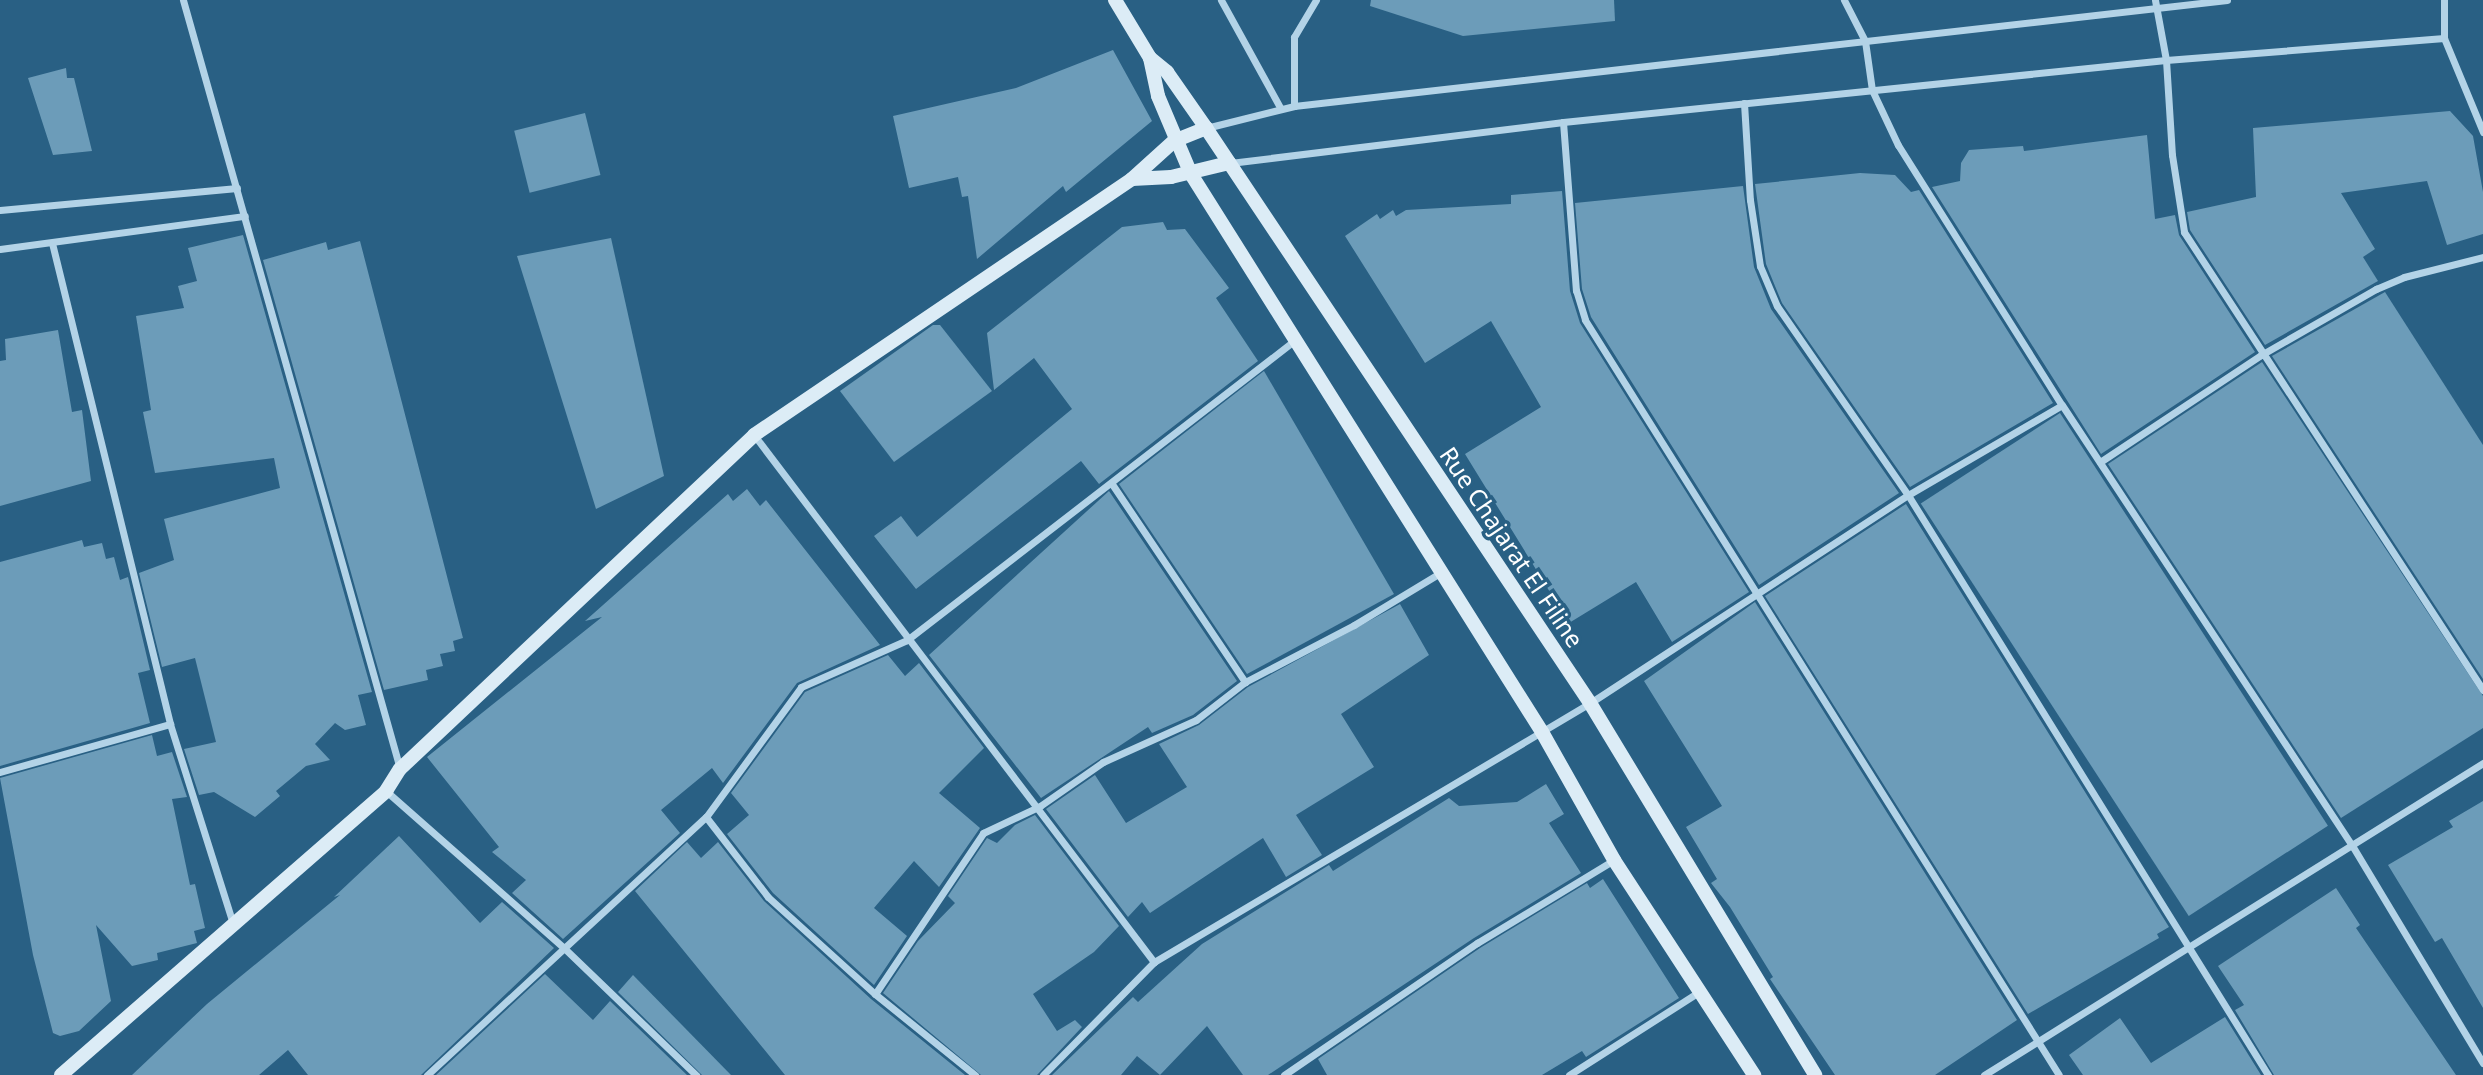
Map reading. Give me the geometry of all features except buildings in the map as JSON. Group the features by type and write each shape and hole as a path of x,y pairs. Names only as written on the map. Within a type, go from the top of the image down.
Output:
{"street":[{"path":"183,0 400,769"},
{"name":"Rue Chajarat El Filine","path":"1115,0 1150,58 1158,96 1174,141 1191,174 1542,732 1614,860 1754,1075"},
{"path":"1221,0 1281,109"},
{"path":"1294,106 1294,37 1316,0"},
{"path":"1844,0 1865,41 1872,90 1898,145 2062,405 2353,847 2483,1063"},
{"path":"61,1075 386,792 400,769 754,435 1132,179 1174,141 1206,128 1294,106 1865,41 2157,4 2227,0"},
{"path":"2444,0 2444,38 2483,132"},
{"path":"2157,4 2166,60 2172,155 2184,232 2261,355 2483,690"},
{"path":"1132,179 1191,174 1229,163 1563,122 2166,60 2444,38"},
{"name":"Rue Chajarat El Filine","path":"1150,58 1167,72 1206,128 1590,703 1815,1075"},
{"path":"1744,103 1750,200 1760,266 1777,306 1908,495 2267,1075"},
{"path":"1563,122 1576,290 1585,320 1758,591 2059,1075"},
{"path":"0,210 237,188"},
{"path":"0,249 245,216"},
{"path":"52,243 170,724 233,925"},
{"path":"2100,462 2261,355 2376,289 2404,276 2483,257"},
{"path":"427,1075 706,817 801,687 907,640 1296,340"},
{"path":"1043,1075 1154,962 1590,703 1908,495 2062,405"},
{"path":"754,435 907,640 1040,806 1154,962"},
{"path":"1112,484 1245,682"},
{"path":"876,994 984,833 1040,806 1103,762 1196,720 1245,682 1354,625 1440,573"},
{"path":"0,772 170,724"},
{"path":"1984,1075 2353,847 2483,763"},
{"path":"386,792 563,947 696,1075"},
{"path":"706,817 768,897 876,994 975,1075"},
{"path":"1284,1075 1477,943 1614,860"},
{"path":"1569,1075 1699,992"}]}
